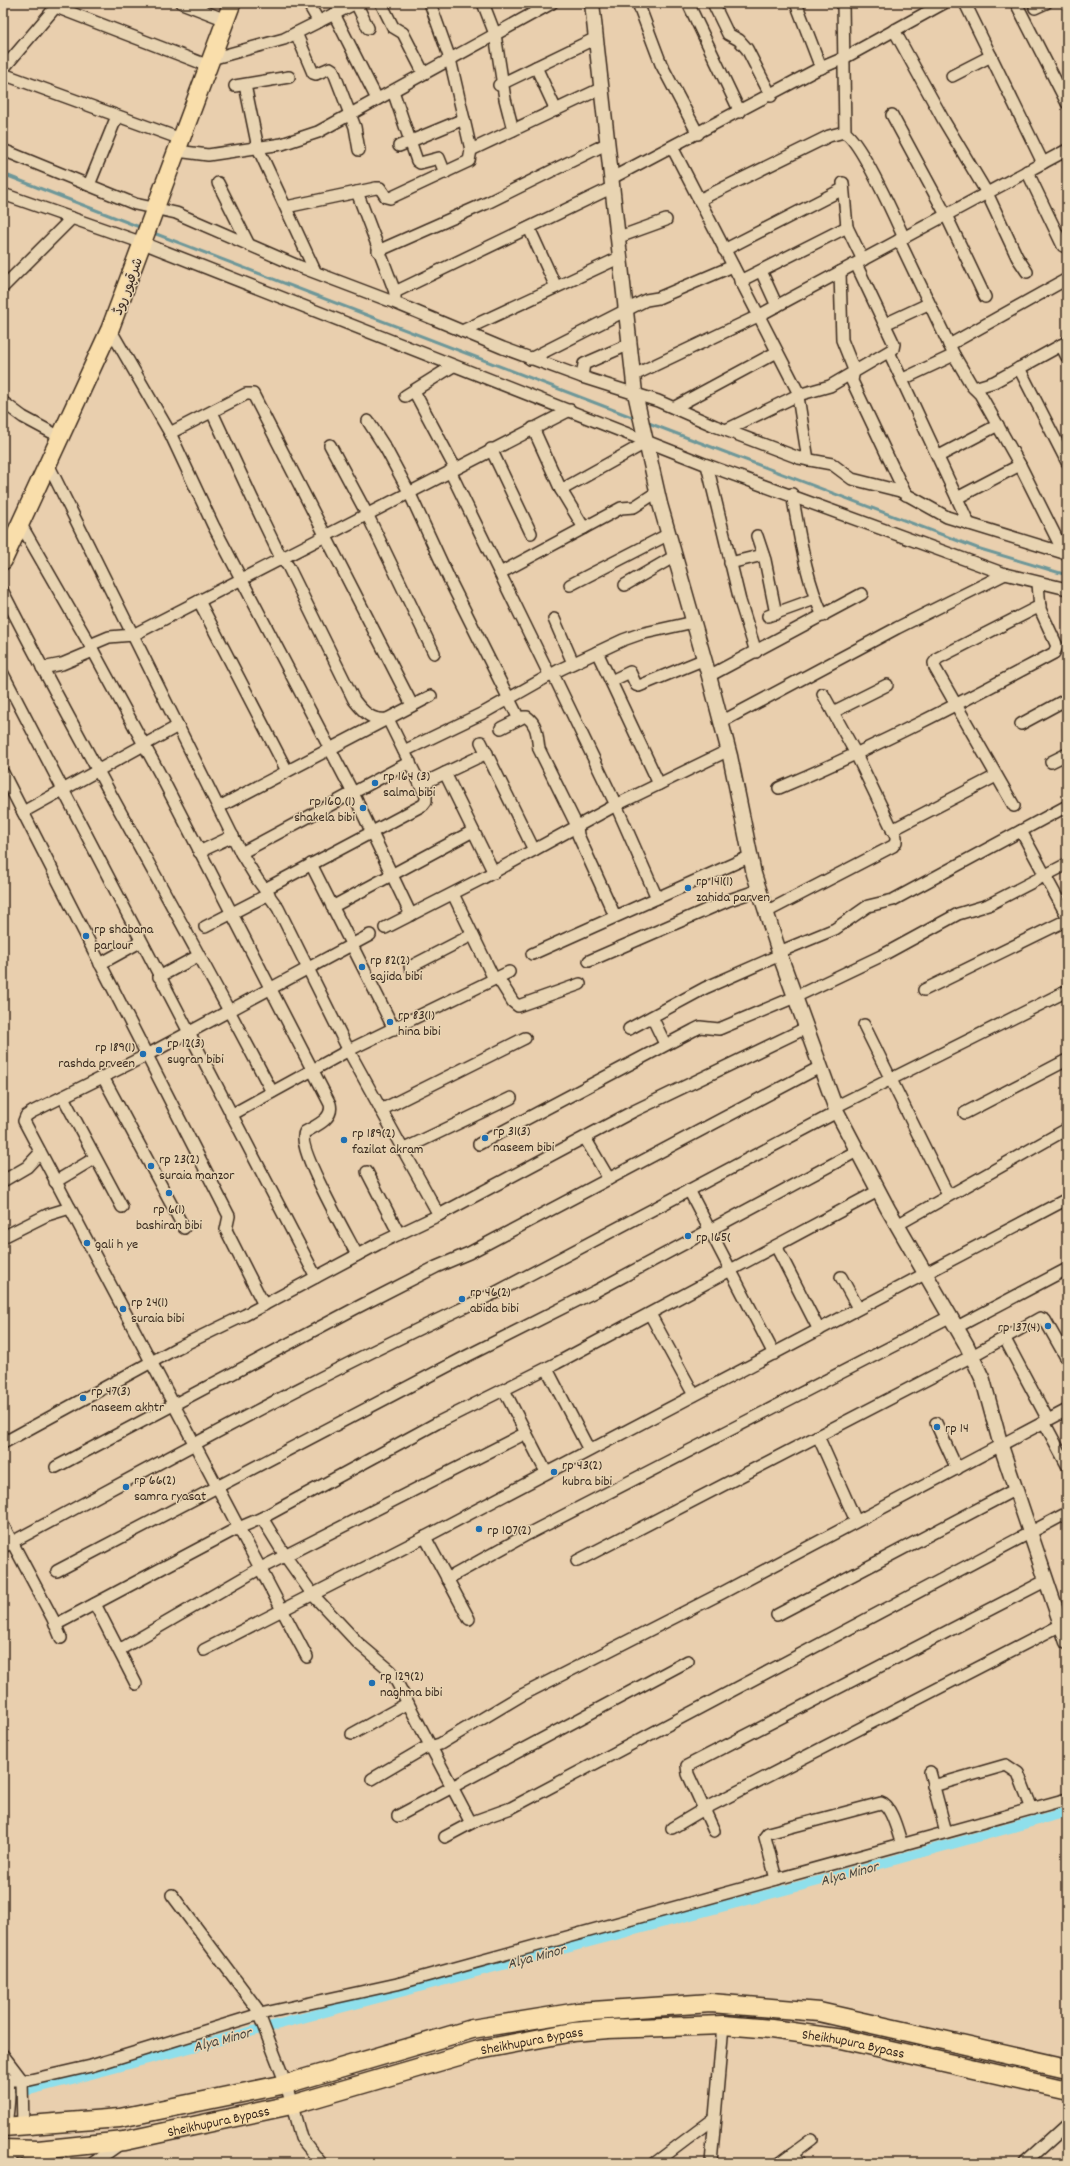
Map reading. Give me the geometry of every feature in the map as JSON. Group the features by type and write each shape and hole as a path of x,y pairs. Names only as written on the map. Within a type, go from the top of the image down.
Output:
{"highway":[{"name":"Sheikhupura Bypass","path":"11,2127 120,2118 286,2084 472,2029 578,2012 711,2003 819,2012 1067,2068"},
{"name":"Sheikhupura Bypass","path":"3,2149 38,2150 124,2141 291,2105 493,2047 573,2032 608,2029 723,2025 771,2029 842,2039 1067,2090"}],"main road":[{"name":"شرقپور روڈ","path":"3,561 110,329 150,208 177,142 206,62 221,13 232,3"},
{"name":"شرقپور روڈ","path":"3,536 141,237"}],"street":[{"path":"182,3 221,13"},
{"path":"308,3 319,22"},
{"path":"3,69 58,5 206,62 273,42 296,33 356,3 368,28"},
{"path":"381,3 391,25 396,30 403,33 423,72"},
{"path":"286,207 378,188 386,197 390,198 469,161 471,150 450,59 430,3"},
{"path":"483,3 495,34 501,84 513,130"},
{"path":"528,3 533,14"},
{"path":"3,74 117,116 208,155 258,148 299,139 332,125 423,72 450,59 552,3"},
{"path":"592,3 637,396 657,492 710,676 729,750 750,856 759,890 795,997 836,1110 878,1191 954,1322 983,1380 1001,1446 1030,1533 1064,1624 1067,1642"},
{"path":"638,3 661,64 698,134"},
{"path":"713,3 728,34 739,40 747,49 771,96"},
{"path":"796,3 821,68"},
{"path":"844,3 845,133 867,165 902,239 928,304 952,350 998,425 1066,553"},
{"path":"394,297 529,228 613,182 672,147 771,96 821,68 844,58 944,3"},
{"path":"965,3 1043,163"},
{"path":"1016,3 1067,103"},
{"path":"1035,8 1046,3"},
{"path":"691,4 740,112"},
{"path":"334,14 377,99"},
{"path":"894,30 944,121 987,193 1017,257 1027,272"},
{"path":"296,33 313,73 316,74 330,68 332,70 350,114 359,150"},
{"path":"501,84 596,38"},
{"path":"952,76 991,56"},
{"path":"536,67 556,110"},
{"path":"289,77 240,85 258,148 315,271"},
{"path":"471,150 602,88"},
{"path":"393,90 404,144 418,162 439,158 445,173"},
{"path":"892,115 946,215 985,297"},
{"path":"89,185 117,116"},
{"path":"404,144 464,118"},
{"path":"699,200 834,134 845,133"},
{"path":"378,251 489,202 608,143"},
{"path":"672,147 798,395 808,460"},
{"path":"3,150 134,204 176,213 298,266 394,297 462,331 530,359 637,396 675,407 726,430 808,460 832,464 852,479 889,488 906,495 938,513 969,524 1066,553"},
{"path":"634,376 758,316 1067,150"},
{"path":"1028,171 1064,246"},
{"path":"218,183 249,245"},
{"path":"724,250 843,186 847,227 895,346 889,352 830,386 798,395 726,430"},
{"path":"357,192 394,297"},
{"path":"3,194 72,218 141,237 453,366 570,410 647,442 792,494 1005,574 1038,583 1067,588"},
{"path":"3,287 72,218"},
{"path":"619,237 666,220"},
{"path":"740,281 847,227"},
{"path":"529,228 556,287"},
{"path":"462,331 621,257"},
{"path":"530,359 646,300 658,298 733,266"},
{"path":"761,271 777,306"},
{"path":"840,272 842,340 853,373 852,381 906,495"},
{"path":"903,379 1067,279"},
{"path":"885,324 928,304"},
{"path":"110,329 170,433 241,579 353,793 411,915"},
{"path":"974,388 994,382 1064,343 1067,357"},
{"path":"582,377 584,364 630,344"},
{"path":"675,407 777,352"},
{"path":"889,352 939,456 969,524"},
{"path":"453,366 410,393 453,469 500,573 616,805 657,898"},
{"path":"1019,368 1067,462"},
{"path":"170,433 246,394 253,394 412,705"},
{"path":"3,402 23,417 51,432"},
{"path":"42,668 62,664 109,637 133,635 570,410"},
{"path":"212,412 281,558 288,566 354,700 369,716 376,720 388,719"},
{"path":"368,421 386,449 409,492 451,583 478,633 519,719"},
{"path":"939,456 998,425"},
{"path":"533,428 561,490 584,528"},
{"path":"561,490 647,442"},
{"path":"330,445 367,514 434,653"},
{"path":"492,449 531,533"},
{"path":"48,464 241,852 278,908 349,1050 402,1150 439,1215"},
{"path":"707,464 740,602 756,652"},
{"path":"957,498 1020,465"},
{"path":"500,573 621,508 634,507 657,492"},
{"path":"792,494 804,563 815,599 823,616"},
{"path":"20,523 92,648 144,745 331,1109 324,1120 304,1134 303,1142 315,1174 357,1255"},
{"path":"570,585 669,534"},
{"path":"757,536 763,555 772,615 815,599"},
{"path":"730,563 763,555"},
{"path":"625,585 675,556"},
{"path":"722,722 897,628 1005,574"},
{"path":"779,788 856,754 955,705 1056,651 1056,646 1043,619 1038,583"},
{"path":"3,592 42,668 198,956 229,1010 272,1092"},
{"path":"710,676 862,594"},
{"path":"199,601 287,770"},
{"path":"1014,806 955,705 935,668 935,660 1040,606"},
{"path":"554,619 573,663"},
{"path":"404,751 509,699 573,663 597,652 640,634 694,622"},
{"path":"597,652 659,784"},
{"path":"611,681 630,672 636,685 639,686 705,659"},
{"path":"3,674 61,790 316,1277"},
{"path":"833,712 887,685"},
{"path":"766,912 892,846 896,840 856,754 823,694"},
{"path":"219,807 287,770 431,696"},
{"path":"1021,724 1067,699"},
{"path":"501,728 519,719 527,717 537,730 539,749 577,826 578,835 615,916"},
{"path":"205,927 231,913 311,864 425,803 426,796 422,784 388,719"},
{"path":"23,812 178,726"},
{"path":"481,742 534,850"},
{"path":"385,928 494,873 616,805 729,750"},
{"path":"422,784 487,753"},
{"path":"1051,762 1067,754"},
{"path":"241,852 410,762"},
{"path":"3,773 229,1216 226,1230 264,1305"},
{"path":"445,773 494,873"},
{"path":"892,830 996,776"},
{"path":"629,1029 705,988 835,929 868,906 893,900 1067,806"},
{"path":"332,907 473,831"},
{"path":"1021,831 1067,916"},
{"path":"200,852 233,836"},
{"path":"532,954 750,856"},
{"path":"311,864 394,1029"},
{"path":"479,1144 665,1044 700,1027 716,1030 723,1028 795,997 881,956 958,914 984,907 1067,864"},
{"path":"589,961 722,903 759,890"},
{"path":"453,894 472,935 496,978 513,1002 518,1006 580,984"},
{"path":"924,990 1067,920"},
{"path":"307,1657 175,1405 40,1153 25,1123 25,1118 32,1112 146,1054 370,934"},
{"path":"410,967 472,935"},
{"path":"100,964 140,942"},
{"path":"159,977 198,956"},
{"path":"231,1115 349,1050 509,972"},
{"path":"8,1545 434,1321 490,1295 689,1190 890,1080 1067,991"},
{"path":"652,1017 665,1044"},
{"path":"864,1024 890,1080 948,1195"},
{"path":"3,1443 152,1362 264,1305 357,1255 439,1215 634,1111 806,1028"},
{"path":"381,1110 525,1038"},
{"path":"965,1114 1067,1060"},
{"path":"56,1467 356,1308 436,1267 469,1253 820,1067"},
{"path":"103,1076 184,1228"},
{"path":"63,1097 122,1208"},
{"path":"402,1150 510,1098"},
{"path":"897,1225 948,1195 1067,1130"},
{"path":"585,1138 609,1179"},
{"path":"57,1571 461,1359 596,1291 857,1151"},
{"path":"3,1181 27,1167 40,1153"},
{"path":"56,1182 95,1158"},
{"path":"367,1172 399,1234"},
{"path":"689,1190 774,1354"},
{"path":"56,1625 239,1528 262,1518 416,1434 546,1369 878,1191"},
{"path":"204,1650 283,1611 774,1354 925,1272 1067,1199"},
{"path":"3,1237 38,1219 70,1208"},
{"path":"776,1246 819,1330"},
{"path":"447,1578 555,1520 954,1322 1067,1269"},
{"path":"841,1277 858,1308"},
{"path":"650,1314 694,1395"},
{"path":"577,1561 1005,1339 1042,1318 1067,1358"},
{"path":"1005,1339 1067,1465"},
{"path":"546,1369 589,1450"},
{"path":"504,1390 546,1472"},
{"path":"372,1779 423,1749 445,1741 522,1695 1001,1446 1067,1410"},
{"path":"936,1423 957,1469"},
{"path":"119,1650 186,1609 260,1569 286,1557 403,1494 526,1433"},
{"path":"818,1436 856,1521"},
{"path":"777,1614 1016,1489"},
{"path":"445,1836 471,1823 511,1808 1067,1514"},
{"path":"262,1518 286,1557 313,1595 358,1643 391,1671 471,1823"},
{"path":"3,1525 8,1545 56,1625 61,1638"},
{"path":"424,1537 469,1619"},
{"path":"714,1831 687,1772 686,1768 689,1765 1047,1580"},
{"path":"95,1604 136,1684"},
{"path":"672,1828 704,1809 1064,1624"},
{"path":"398,1816 688,1660"},
{"path":"352,1734 408,1703"},
{"path":"933,1786 1006,1765 1018,1773 1032,1809"},
{"path":"930,1772 946,1832"},
{"path":"11,2127 6,2083 23,2088 260,2014 397,1984 1067,1799"},
{"path":"776,1879 765,1837 768,1833 882,1803 886,1804 890,1810 902,1845"},
{"path":"172,1895 251,1998 260,2014 286,2084 301,2138 321,2163"},
{"path":"711,2163 723,2025"},
{"path":"3,2055 23,2088 11,2127"},
{"path":"656,2163 715,2118"},
{"path":"1032,2161 1067,2124"},
{"path":"780,2163 795,2159 811,2140"},
{"path":"93,2163 124,2141"},
{"path":"3,2159 12,2163"}],"waterway":[{"path":"3,174 142,228"},
{"path":"151,232 637,419"},
{"path":"646,422 977,548 1067,575"},
{"name":"Alya Minor","path":"3,2091 14,2094 80,2077 815,1882 1067,1812"}],"place":[{"name":"rp 164 (3) salma bibi","path":"375,783"},
{"name":"rp 160 (1) shakela bibi","path":"363,808"},
{"name":"rp 141(1) zahida parven","path":"688,888"},
{"name":"rp shabana parlour","path":"86,936"},
{"name":"rp 82(2) sajida bibi","path":"362,967"},
{"name":"rp 83(1) hina bibi","path":"390,1022"},
{"name":"rp 12(3) sugran bibi","path":"159,1050"},
{"name":"rp 189(1) rashda prveen","path":"143,1054"},
{"name":"rp 31(3) naseem bibi","path":"485,1138"},
{"name":"rp 189(2) fazilat akram","path":"344,1140"},
{"name":"rp 23(2) suraia manzor","path":"151,1166"},
{"name":"rp 6(1) bashiran bibi","path":"169,1193"},
{"name":"rp 165(","path":"688,1236"},
{"name":"gali h ye","path":"87,1243"},
{"name":"rp 46(2) abida bibi","path":"462,1299"},
{"name":"rp 24(1) suraia bibi","path":"123,1309"},
{"name":"rp 137(4)","path":"1048,1326"},
{"name":"rp 47(3) naseem akhtr","path":"83,1398"},
{"name":"rp 14","path":"937,1427"},
{"name":"rp 43(2) kubra bibi","path":"554,1472"},
{"name":"rp 66(2) samra ryasat","path":"126,1487"},
{"name":"rp 107(2)","path":"479,1529"},
{"name":"rp 129(2) naghma bibi","path":"372,1683"}]}
